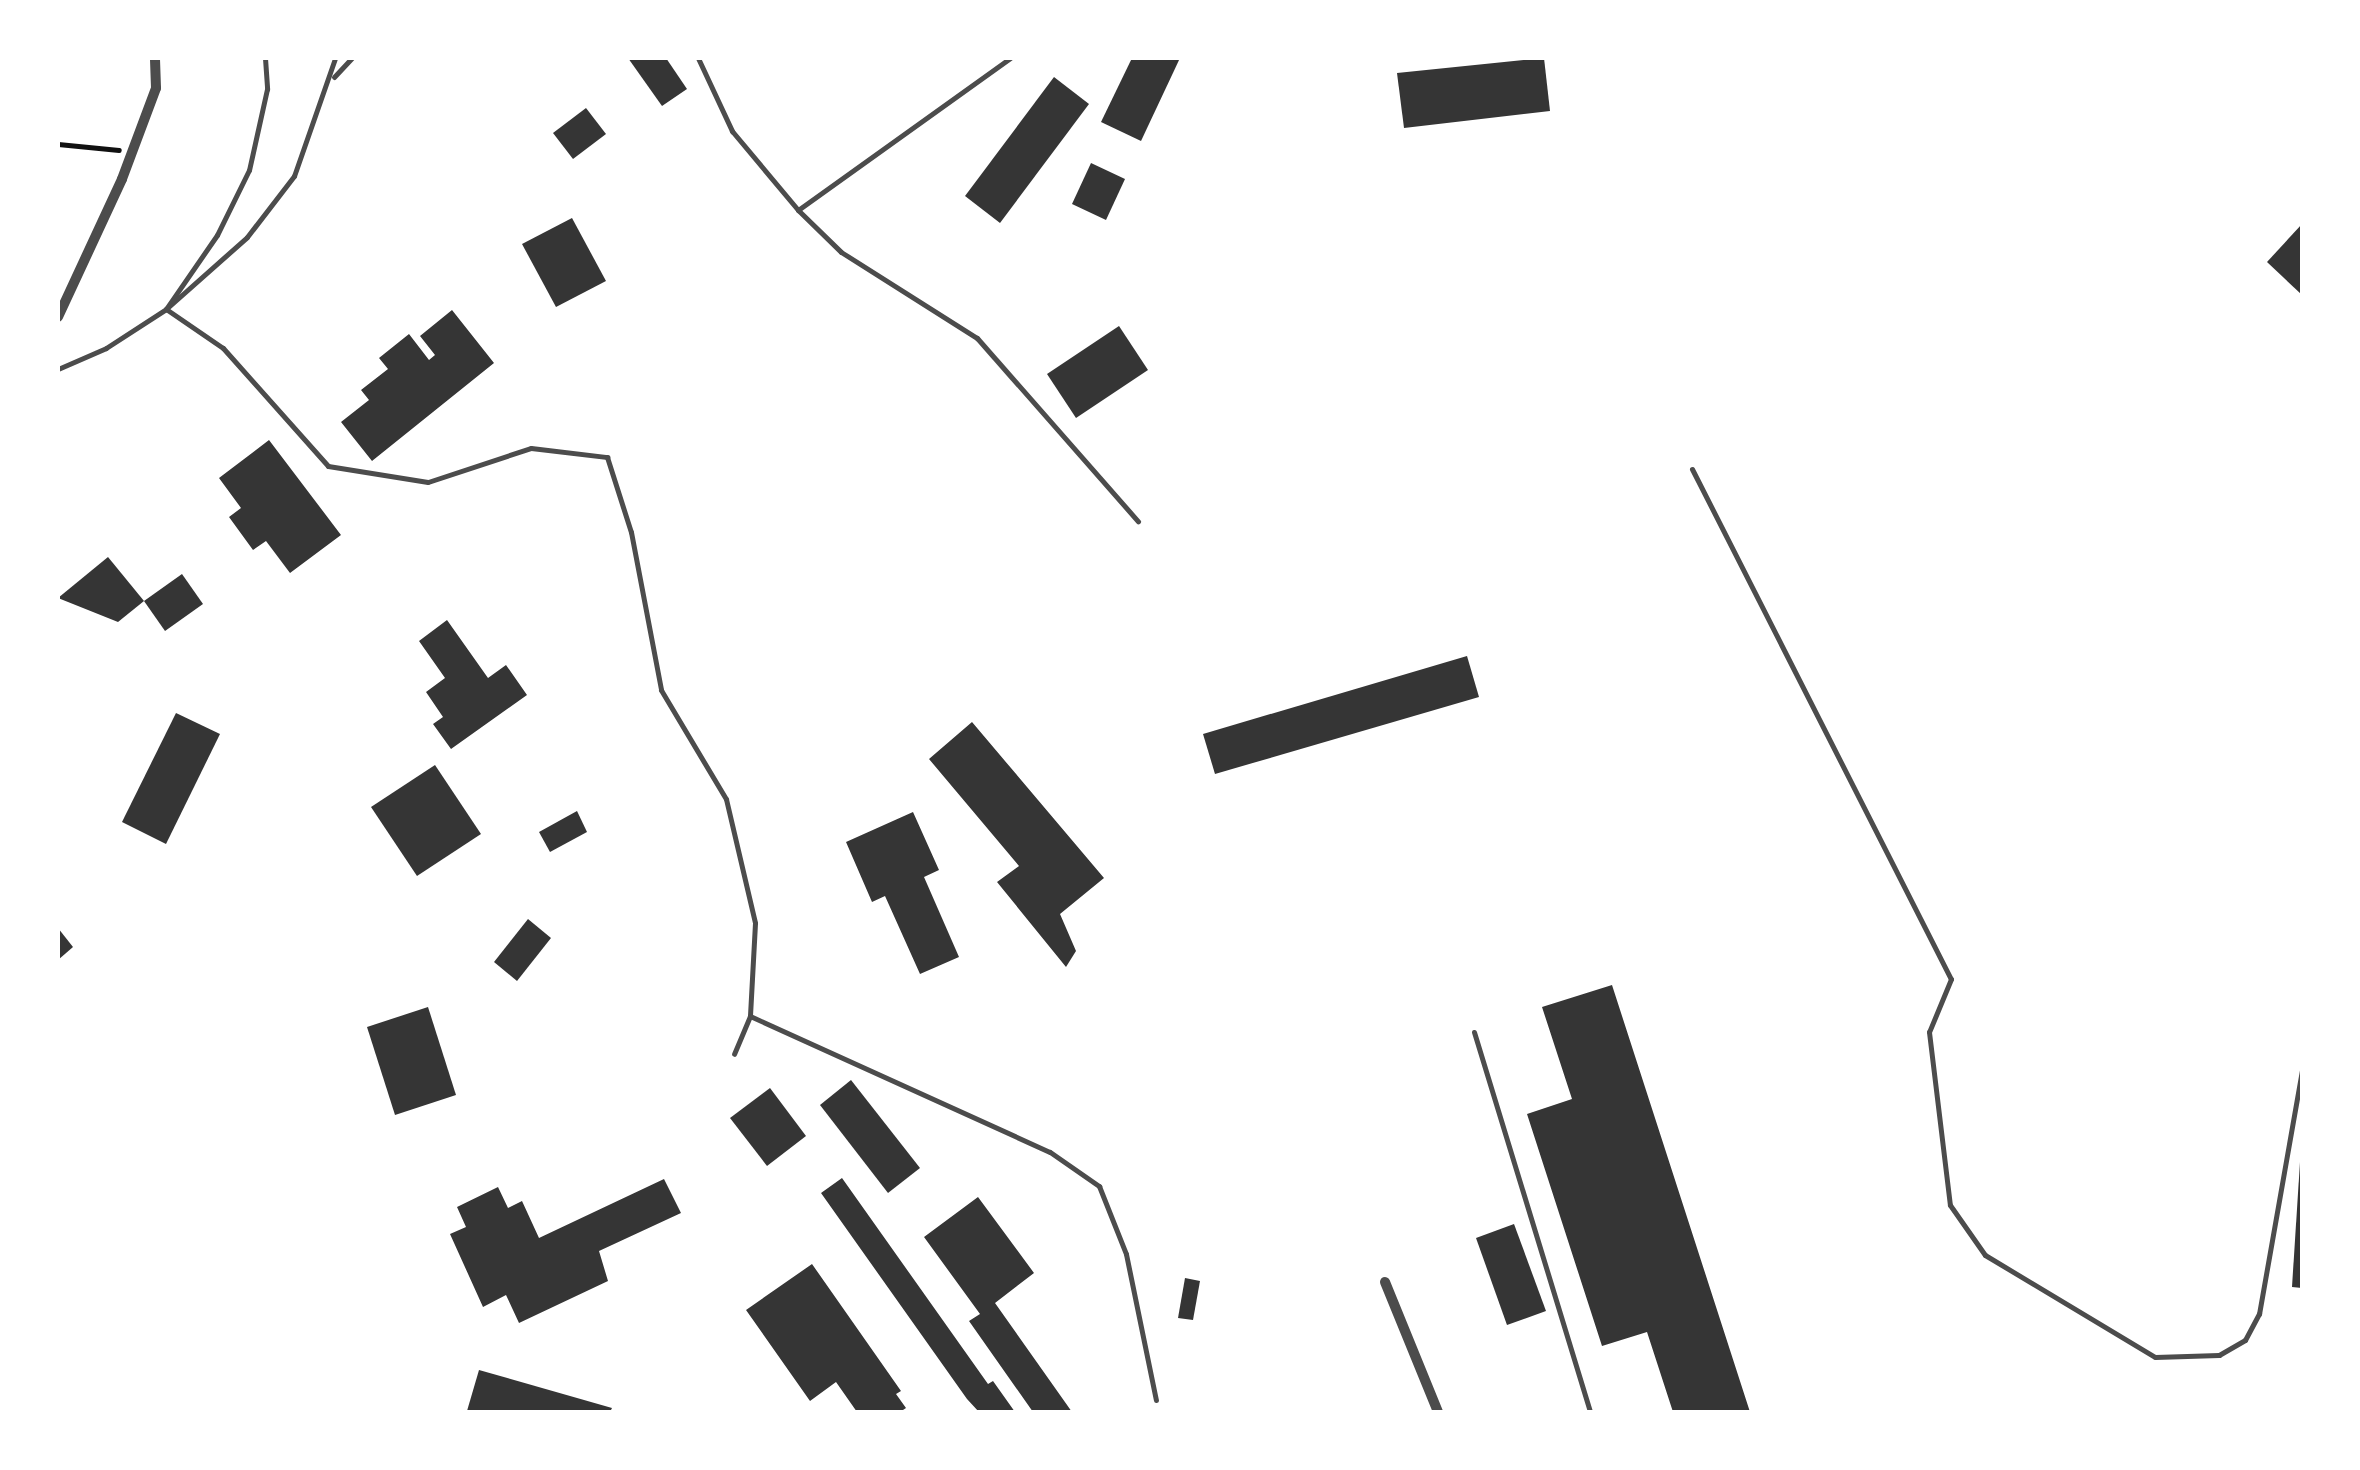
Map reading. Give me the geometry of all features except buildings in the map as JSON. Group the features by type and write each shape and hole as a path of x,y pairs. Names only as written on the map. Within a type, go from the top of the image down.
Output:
{"street":[{"path":"58,317 133,151 156,88 154,58"},
{"path":"1386,1282 1438,1412"}],"lane":[{"path":"166,309 217,235 248,170 267,88 265,58"},
{"path":"58,369 106,348 166,309 247,237 294,176 332,79 335,58"},
{"path":"332,79 352,58"},
{"path":"698,58 732,131 798,210 841,252 976,338 1138,520"},
{"path":"798,210 1010,58"},
{"path":"166,309 223,348 328,466 428,482 530,448 607,457 631,532 661,690 726,799 755,923 750,1016 734,1054"},
{"path":"1692,469 1951,978 1929,1032 1947,1186 1964,1233 1985,1255 2154,1357 2220,1355 2245,1340 2260,1314 2302,1070"},
{"path":"750,1016 1034,1144 1098,1186 1126,1254 1156,1400"},
{"path":"1474,1032 1590,1412"}],"path":[{"path":"58,144 133,151"}]}
